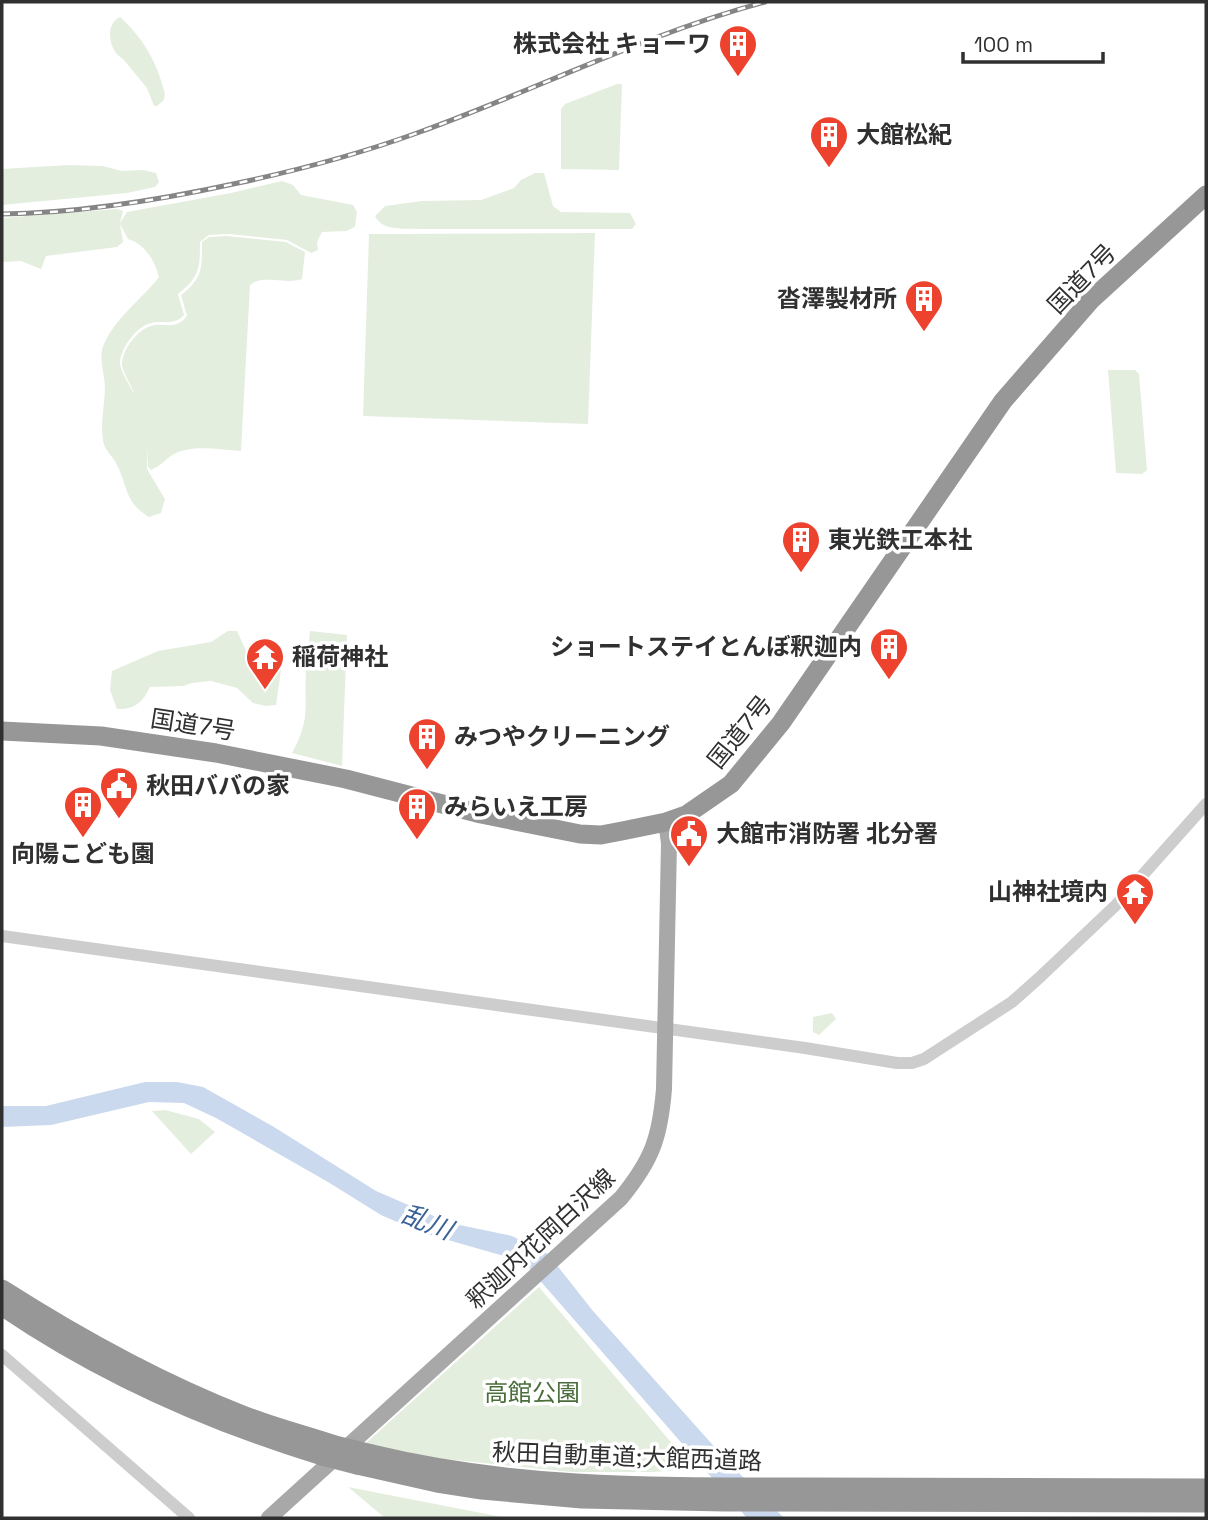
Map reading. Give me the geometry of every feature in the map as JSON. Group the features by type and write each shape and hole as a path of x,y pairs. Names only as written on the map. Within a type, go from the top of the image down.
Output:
{"highway":[{"name":"国道7号","path":"2,731 101,736 216,753 346,779 481,814 580,834 601,835 666,822 686,815 731,784 788,713 1003,401 1091,300 1206,195"},
{"name":"秋田自動車道;大館西道路","path":"2,1288 85,1340 155,1377 328,1450"},
{"name":"秋田自動車道;大館西道路","path":"2,1306 83,1356 161,1396 242,1430 365,1460 437,1483 529,1496 596,1500 719,1495 1206,1488"},
{"name":"秋田自動車道;大館西道路","path":"796,1495 1206,1503"}],"main road":[{"name":"釈迦内花岡白沢線","path":"270,1518 621,1198 648,1163 663,1110 669,843 666,822"}],"street":[{"path":"2,936 912,1063 924,1059 1012,1002 1116,905 1206,804"},
{"path":"2,1355 189,1518"}],"green space":[{"path":"120,17 143,43 158,72 165,94 164,100 157,106 154,106 147,88 114,50 110,32"},
{"path":"622,84 619,170 561,169 561,109 565,104"},
{"path":"103,166 122,171 143,170 156,173 159,182 155,187 127,193 2,205 2,169"},
{"path":"535,173 544,173 553,206 561,212 630,213 636,224 632,229 401,229 383,225 375,216 385,206 422,201 481,200 514,188 521,180"},
{"path":"282,181 293,185 301,195 353,205 357,212 355,227 346,231 322,232 317,242 318,250 311,253 287,240 229,234 209,235 200,242 199,265 195,277 178,294 184,315 176,321 148,324 138,330 123,352 120,364 134,394 122,367 125,353 136,336 146,328 174,325 187,316 181,295 194,283 200,272 202,242 209,237 227,236 286,242 305,252 302,279 261,280 250,285 241,451 190,449 174,454 151,470 148,467 148,447 147,469 165,499 161,513 149,517 131,499 116,463 104,444 102,427 105,386 101,354 115,325 159,277 155,265 144,249 128,239 120,224 123,242 117,247 46,256 41,269 21,261 2,262 2,218 117,209 123,211 120,223 127,212"},
{"path":"595,233 588,424 363,416 369,234"},
{"path":"1108,370 1135,370 1139,374 1147,470 1142,474 1116,473"},
{"path":"228,631 237,631 249,657 276,660 281,670 276,705 253,703 237,688 211,681 183,686 150,687 138,704 117,709 110,690 112,671 158,651 211,642"},
{"path":"310,631 347,635 342,766 292,753 304,721"},
{"path":"832,1013 836,1019 819,1035 813,1032 813,1017"},
{"path":"165,1110 199,1119 215,1132 191,1154 152,1111"},
{"name":"高館公園","path":"539,1287 681,1454 683,1470 572,1472 425,1457 366,1443"},
{"path":"348,1487 507,1518 385,1518"}],"water":[{"name":"乱川","path":"145,1082 177,1082 203,1087 274,1127 376,1191 450,1223 512,1236 548,1254 593,1311 728,1462 784,1518 747,1518 529,1268 511,1258 420,1232 381,1215 216,1118 184,1103 149,1102 51,1125 2,1127 2,1106 46,1106"}],"railway":[{"path":"2,214 62,211 150,200 284,173 329,161 461,117 676,30 765,2"}],"place":[{"name":"株式会社 キョーワ","path":"738,78"},
{"name":"大館松紀","path":"829,169"},
{"name":"沓澤製材所","path":"924,333"},
{"name":"東光鉄工本社","path":"801,574"},
{"name":"ショートステイとんぼ釈迦内","path":"889,681"},
{"name":"稲荷神社","path":"265,691"},
{"name":"みつやクリーニング","path":"427,771"},
{"name":"秋田ババの家","path":"119,820"},
{"name":"向陽こども園","path":"83,839"},
{"name":"みらいえ工房","path":"417,841"},
{"name":"大館市消防署 北分署","path":"689,868"},
{"name":"山神社境内","path":"1135,926"}]}
